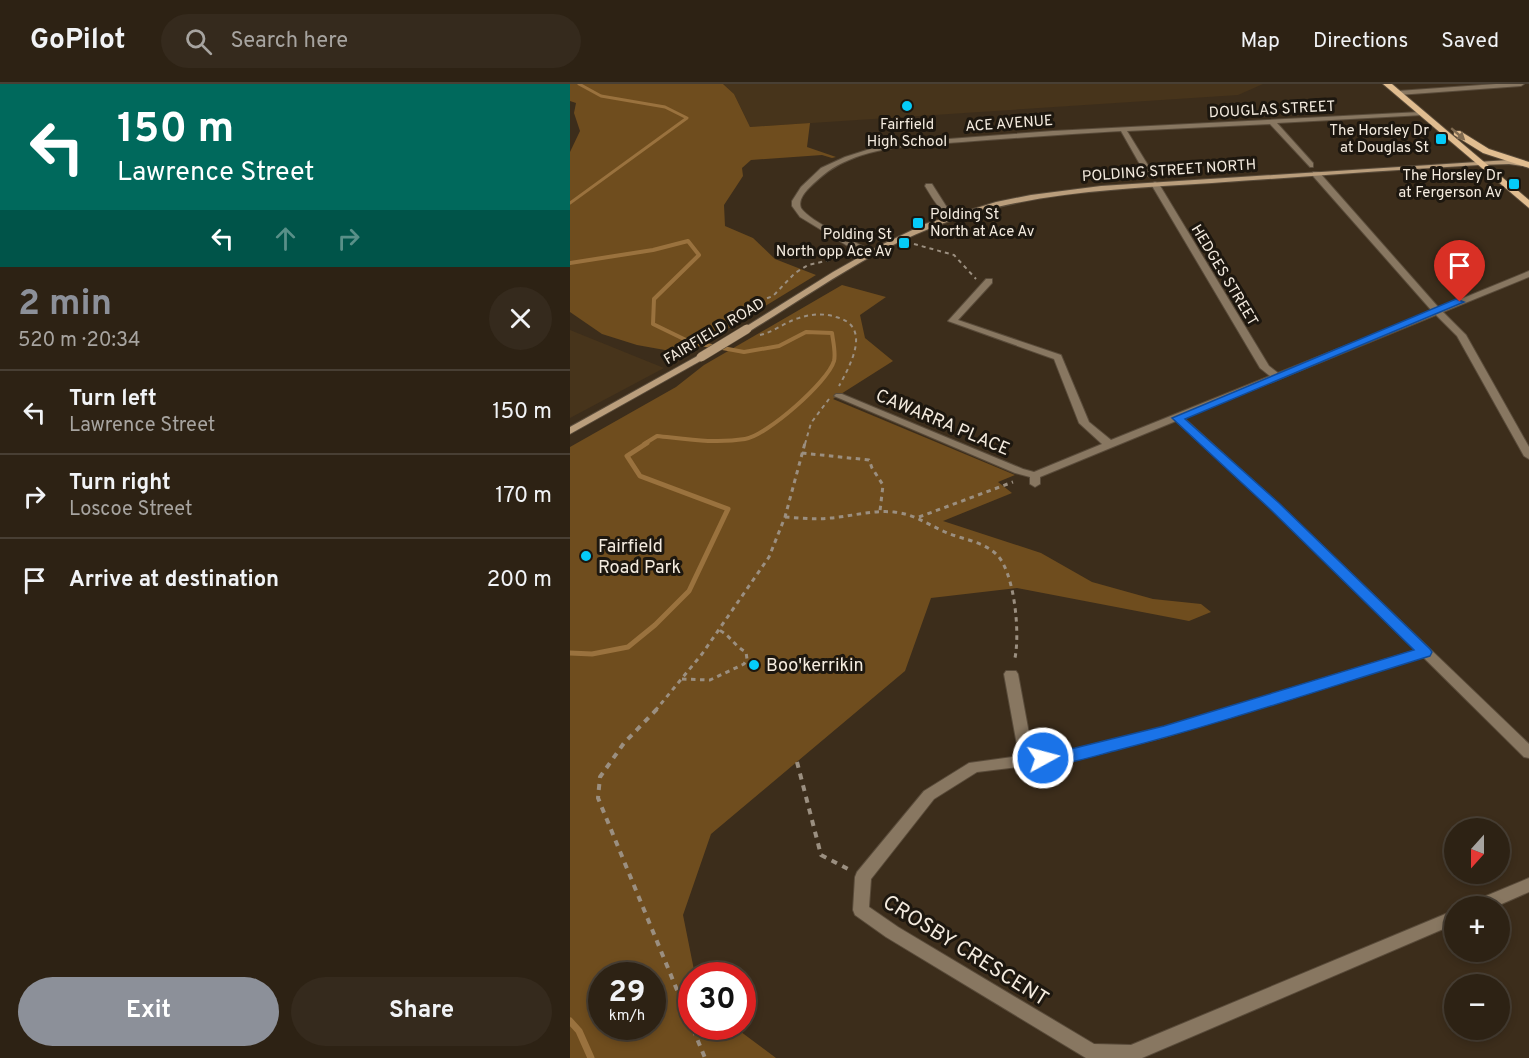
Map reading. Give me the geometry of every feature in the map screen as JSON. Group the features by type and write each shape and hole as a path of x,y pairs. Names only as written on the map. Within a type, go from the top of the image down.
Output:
{"main road":[{"path":"1387,84 1527,202"},
{"path":"1410,103 1424,108 1466,141 1486,151 1529,165"},
{"path":"1410,167 1458,157 1461,154 1459,147"},
{"name":"POLDING STREET NORTH","path":"872,254 910,234 958,216 1038,196 1155,184 1410,167 1509,162 1529,165"},
{"name":"FAIRFIELD ROAD","path":"570,431 701,357 872,254"}],"street":[{"path":"1398,93 1521,84"},
{"name":"DOUGLAS STREET","path":"1124,131 1421,114"},
{"path":"1272,122 1310,165"},
{"path":"1124,131 1150,176"},
{"name":"ACE AVENUE","path":"872,254 811,220 796,206 797,196 811,181 842,160 872,150 909,144 1124,131"},
{"path":"1316,174 1428,302 1461,335 1529,456"},
{"name":"HEDGES STREET","path":"1155,184 1265,368 1276,377"},
{"path":"929,186 943,208 958,216"},
{"path":"1035,479 1109,444 1178,418 1529,273"},
{"path":"986,284 952,321 1058,357 1084,423 1109,444"},
{"name":"CAWARRA PLACE","path":"839,396 1035,479"},
{"path":"1178,418 1275,506 1529,753"},
{"path":"863,877 929,795 974,767 1075,754 1164,732 1425,652"},
{"path":"1011,674 1028,760"},
{"name":"CROSBY CRESCENT","path":"863,877 861,910 892,932 1092,1052 1131,1054 1444,921"},
{"path":"1503,896 1529,885"}],"path":[{"path":"907,242 954,255 986,284"},
{"path":"705,1058 598,798 600,777 624,743 661,705 682,679 769,557 785,517 811,423 827,401 833,396 839,396"},
{"path":"801,453 869,460 876,475 884,482 886,493 880,511"},
{"path":"919,517 1011,482 1035,479"},
{"path":"785,517 818,519 868,510 919,517 943,531 995,550 1003,559 1010,575 1019,649 1016,657"},
{"path":"682,679 710,680 744,664 747,658 746,652 735,646 729,635 718,630"},
{"path":"797,762 821,855 863,877"}],"shaded area":[{"path":"570,84 723,84 734,94 750,127 810,123 807,147 836,157 822,155 751,160 742,168 743,176 724,205 725,226 753,238 775,259 816,275 687,354 637,345 602,334 570,312 570,152 580,131 574,113 576,103 570,101"},
{"name":"Fairfield High School","path":"723,84 1263,84 1238,95 750,127 734,94"},
{"name":"Fairfield Road Park","path":"842,285 886,297 860,315 865,338 893,361 833,399 1015,475 998,482 1012,493 943,521 1041,553 1092,582 1153,599 1201,604 1211,612 1189,621 1017,588 931,598 905,671 711,834 683,915 692,962 678,962 678,1040 752,1040 776,1058 570,1058 570,447 676,387 704,365"},
{"path":"570,330 664,368 570,418"}],"waterway":[{"path":"570,203 687,118 665,107 601,96 579,84"},
{"path":"570,263 653,250 688,241 699,255 654,299 653,324 690,342 744,352 779,346 806,332 832,333 835,358 821,382 781,419 755,436 723,441 657,436 644,444"},
{"path":"570,653 592,654 628,647 655,625 689,591 728,509 640,476 627,456 647,443"},
{"path":"570,1021 579,1031 591,1058"}],"place":[{"name":"Fairfield High School","path":"907,106"},
{"name":"The Horsley Dr at Douglas St","path":"1441,139"},
{"name":"The Horsley Dr at Fergerson Av","path":"1514,184"},
{"name":"Polding St North at Ace Av","path":"918,223"},
{"name":"Polding St North opp Ace Av","path":"904,243"},
{"name":"Fairfield Road Park","path":"586,556"},
{"name":"Boo'kerrikin","path":"754,665"}],"route":[{"path":"1043,758 1075,754 1164,732 1425,652 1275,506 1178,418 1460,302"}]}
